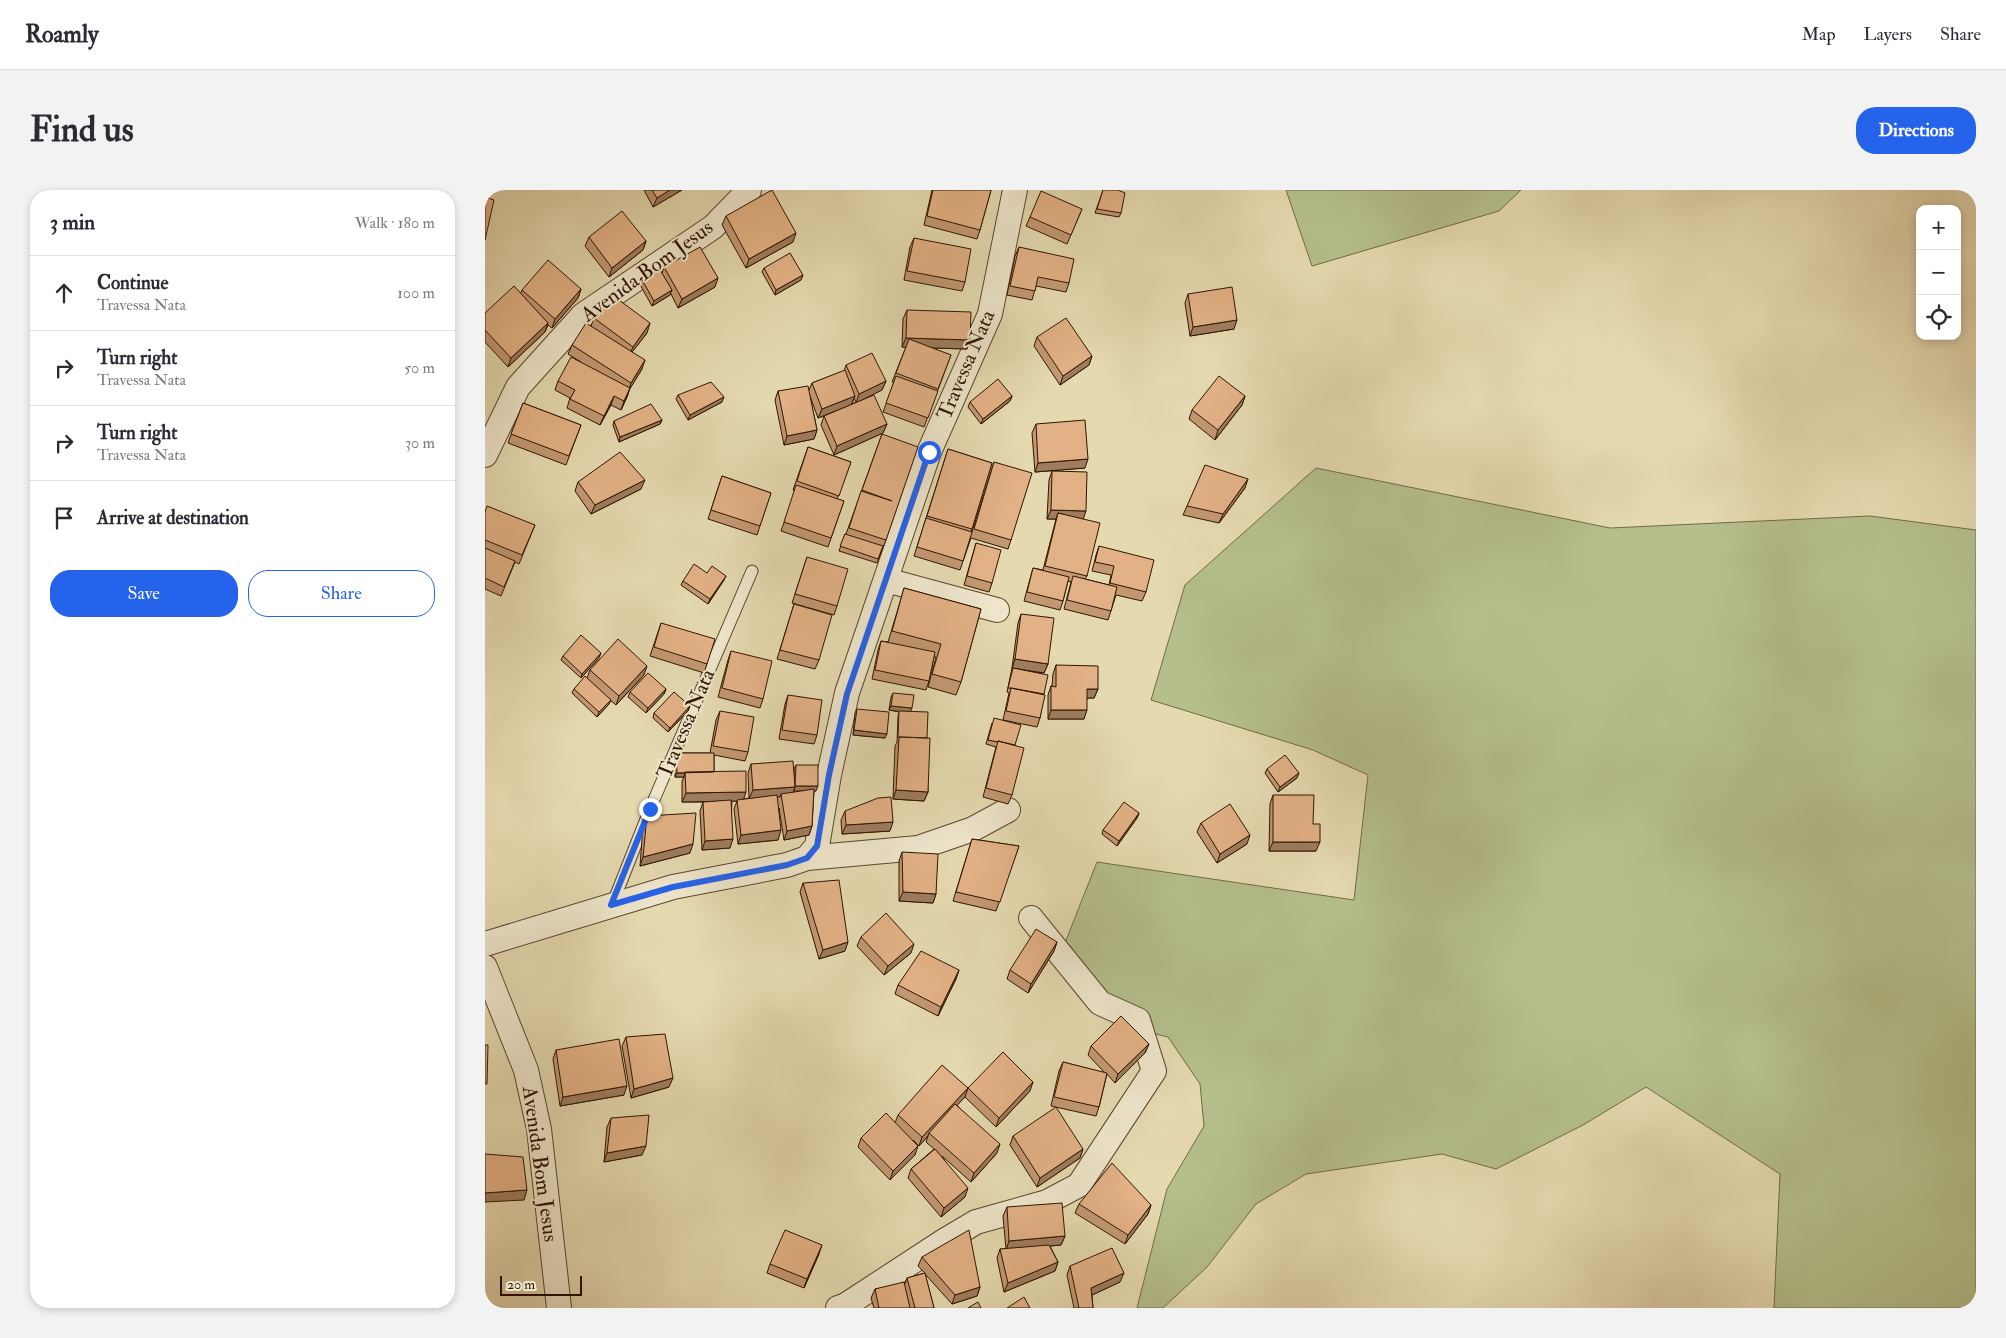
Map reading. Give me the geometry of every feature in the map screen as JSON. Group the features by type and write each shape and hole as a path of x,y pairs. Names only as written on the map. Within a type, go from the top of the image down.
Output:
{"street":[{"name":"Avenida Bom Jesus","path":"485,455 518,387 583,315 713,226 749,190"},
{"name":"Travessa Nata","path":"807,858 817,846 829,775 847,694 929,452 990,314 1015,190"},
{"path":"886,580 997,610"},
{"path":"485,944 673,887 787,865 807,858 918,848 973,829 1008,810"},
{"path":"843,1307 943,1241 976,1222 1047,1202 1079,1185 1154,1071 1138,1020 1100,1003 1031,918"},
{"name":"Avenida Bom Jesus","path":"485,967 526,1070 539,1129 559,1308"},
{"path":"485,1008 509,1024"}],"lane":[{"name":"Travessa Nata","path":"611,905 752,571"}],"green space":[{"path":"1286,190 1521,190 1499,211 1312,266"},
{"path":"1316,468 1610,528 1870,516 1976,530 1976,1308 1774,1308 1780,1174 1646,1087 1583,1125 1496,1169 1442,1154 1306,1174 1256,1204 1207,1267 1163,1308 1137,1308 1167,1189 1204,1126 1200,1084 1168,1037 1118,1025 1092,1010 1061,953 1097,862 1354,900 1368,775 1313,750 1151,700 1185,585"}],"building":[{"path":"652,190 670,190 657,198"},
{"path":"772,190 796,233 749,259 726,216"},
{"path":"933,190 991,190 980,230 927,216"},
{"path":"1103,190 1118,190 1125,193 1121,213 1097,209"},
{"path":"1041,191 1082,209 1071,235 1030,217"},
{"path":"485,197 494,200 485,240"},
{"path":"622,211 646,241 612,268 589,237"},
{"path":"914,238 971,249 965,282 907,271"},
{"path":"700,247 718,278 682,299 664,267"},
{"path":"1019,247 1074,259 1069,283 1038,277 1035,291 1010,286"},
{"path":"790,253 803,275 776,290 764,268"},
{"path":"548,260 581,289 555,319 522,290"},
{"path":"659,268 672,290 654,301 641,278"},
{"path":"514,286 548,323 511,358 485,330 485,313"},
{"path":"1232,287 1237,320 1193,327 1188,294"},
{"path":"611,294 650,323 633,347 594,318"},
{"path":"907,310 971,312 970,340 906,338"},
{"path":"1066,318 1092,356 1063,376 1037,337"},
{"path":"586,323 645,360 631,383 572,345"},
{"path":"909,339 951,355 938,389 896,373"},
{"path":"872,353 886,381 859,394 846,365"},
{"path":"571,357 630,388 624,401 614,396 604,416 570,399 575,390 558,381"},
{"path":"845,370 855,396 822,409 812,383"},
{"path":"896,376 938,391 928,418 886,403"},
{"path":"1219,376 1245,396 1218,430 1192,410"},
{"path":"998,379 1012,396 983,419 970,402"},
{"path":"711,382 724,397 690,415 678,395"},
{"path":"808,386 817,430 787,436 778,391"},
{"path":"874,395 887,424 837,446 824,416"},
{"path":"523,403 581,425 569,456 511,434"},
{"path":"651,404 662,420 620,437 614,421"},
{"path":"1085,420 1088,459 1038,463 1036,424"},
{"path":"882,434 918,447 886,540 849,528 861,491 892,501 862,490"},
{"path":"808,447 851,462 839,496 797,481"},
{"path":"948,449 992,463 972,529 927,516"},
{"path":"620,452 645,480 595,505 578,482"},
{"path":"994,462 1032,473 1011,540 974,529"},
{"path":"1205,465 1248,479 1223,514 1187,506"},
{"path":"1052,471 1087,472 1086,511 1051,510"},
{"path":"722,476 771,493 760,526 711,510"},
{"path":"796,485 844,501 831,538 784,522"},
{"path":"487,506 535,525 522,555 485,540 485,512"},
{"path":"1058,513 1100,523 1087,576 1045,566"},
{"path":"926,518 972,532 963,561 917,547"},
{"path":"845,534 883,546 878,559 840,546"},
{"path":"976,543 1001,550 992,583 967,576"},
{"path":"1099,546 1154,560 1146,592 1110,583 1114,566 1095,562"},
{"path":"485,548 515,561 504,587 485,578"},
{"path":"807,557 848,569 837,606 795,594"},
{"path":"694,564 707,573 712,566 726,576 710,599 683,581"},
{"path":"1033,568 1069,577 1063,601 1027,592"},
{"path":"1073,576 1117,587 1111,611 1067,600"},
{"path":"904,588 981,609 961,682 932,674 941,644 892,631"},
{"path":"794,604 832,615 819,660 780,650"},
{"path":"1021,614 1054,618 1048,664 1015,659"},
{"path":"661,623 715,639 707,664 654,647"},
{"path":"581,635 601,653 582,674 563,656"},
{"path":"618,639 647,666 619,696 590,670"},
{"path":"881,641 935,652 929,681 875,670"},
{"path":"731,651 772,661 763,699 722,688"},
{"path":"1056,665 1098,666 1098,689 1087,689 1087,710 1051,710 1051,686 1056,687"},
{"path":"1013,668 1048,675 1044,694 1008,688"},
{"path":"648,673 666,689 648,708 630,692"},
{"path":"585,676 611,700 599,712 574,689"},
{"path":"1011,688 1045,695 1040,718 1006,711"},
{"path":"674,692 690,706 670,728 654,713"},
{"path":"893,693 914,695 912,708 891,706"},
{"path":"788,695 822,700 817,735 782,730"},
{"path":"857,709 889,712 887,734 854,730"},
{"path":"720,711 754,717 748,752 713,746"},
{"path":"899,711 928,712 927,738 898,737"},
{"path":"994,718 1021,725 1015,745 988,740"},
{"path":"899,737 930,738 928,792 896,790"},
{"path":"998,741 1024,748 1012,795 986,788"},
{"path":"676,753 714,753 714,772 677,773"},
{"path":"1285,755 1299,773 1280,787 1267,769"},
{"path":"793,761 795,787 753,790 751,764"},
{"path":"796,765 818,765 818,786 795,786"},
{"path":"746,771 746,792 686,793 685,772"},
{"path":"814,789 812,826 787,831 781,794"},
{"path":"777,795 781,830 741,835 737,800"},
{"path":"1273,795 1314,795 1313,824 1320,824 1320,842 1273,842"},
{"path":"891,797 893,822 846,825 845,811 878,798"},
{"path":"731,800 733,839 705,841 703,802"},
{"path":"1124,802 1139,813 1119,841 1103,830"},
{"path":"1230,804 1250,835 1220,854 1201,823"},
{"path":"696,813 693,844 643,857 647,816"},
{"path":"972,839 1019,846 1000,902 956,892"},
{"path":"902,852 938,854 936,894 903,892"},
{"path":"839,880 848,942 823,950 803,883"},
{"path":"886,913 914,944 888,966 861,937"},
{"path":"1036,929 1057,942 1031,984 1010,970"},
{"path":"921,951 959,970 941,1007 898,985"},
{"path":"1121,1016 1149,1044 1118,1074 1091,1046"},
{"path":"665,1034 673,1078 634,1089 626,1037"},
{"path":"619,1039 627,1086 563,1097 556,1050"},
{"path":"485,1045 488,1045 487,1084 485,1084"},
{"path":"1003,1052 1033,1082 999,1118 968,1088"},
{"path":"1063,1062 1107,1073 1099,1107 1054,1097"},
{"path":"942,1065 968,1088 922,1137 898,1115"},
{"path":"955,1104 1000,1144 974,1173 929,1133"},
{"path":"1056,1107 1083,1149 1040,1178 1013,1136"},
{"path":"886,1113 918,1146 893,1171 861,1138"},
{"path":"649,1115 646,1146 607,1153 611,1118"},
{"path":"935,1149 968,1188 944,1208 911,1169"},
{"path":"485,1154 523,1157 527,1190 485,1193"},
{"path":"1112,1163 1151,1205 1128,1235 1079,1204"},
{"path":"1062,1203 1065,1236 1009,1241 1007,1207"},
{"path":"785,1230 822,1245 807,1279 770,1264"},
{"path":"969,1230 980,1287 955,1295 922,1257"},
{"path":"1049,1245 1058,1262 1008,1283 1000,1249"},
{"path":"1112,1248 1124,1273 1091,1288 1093,1308 1079,1308 1070,1266"},
{"path":"925,1273 934,1308 915,1308 907,1278"},
{"path":"904,1282 910,1308 879,1308 875,1289"},
{"path":"1024,1297 1030,1308 1007,1308"},
{"path":"978,1302 981,1308 968,1308"}],"route":[{"path":"650,809 611,905 673,887 787,865 807,858 817,846 829,775 847,694 929,452"}]}
